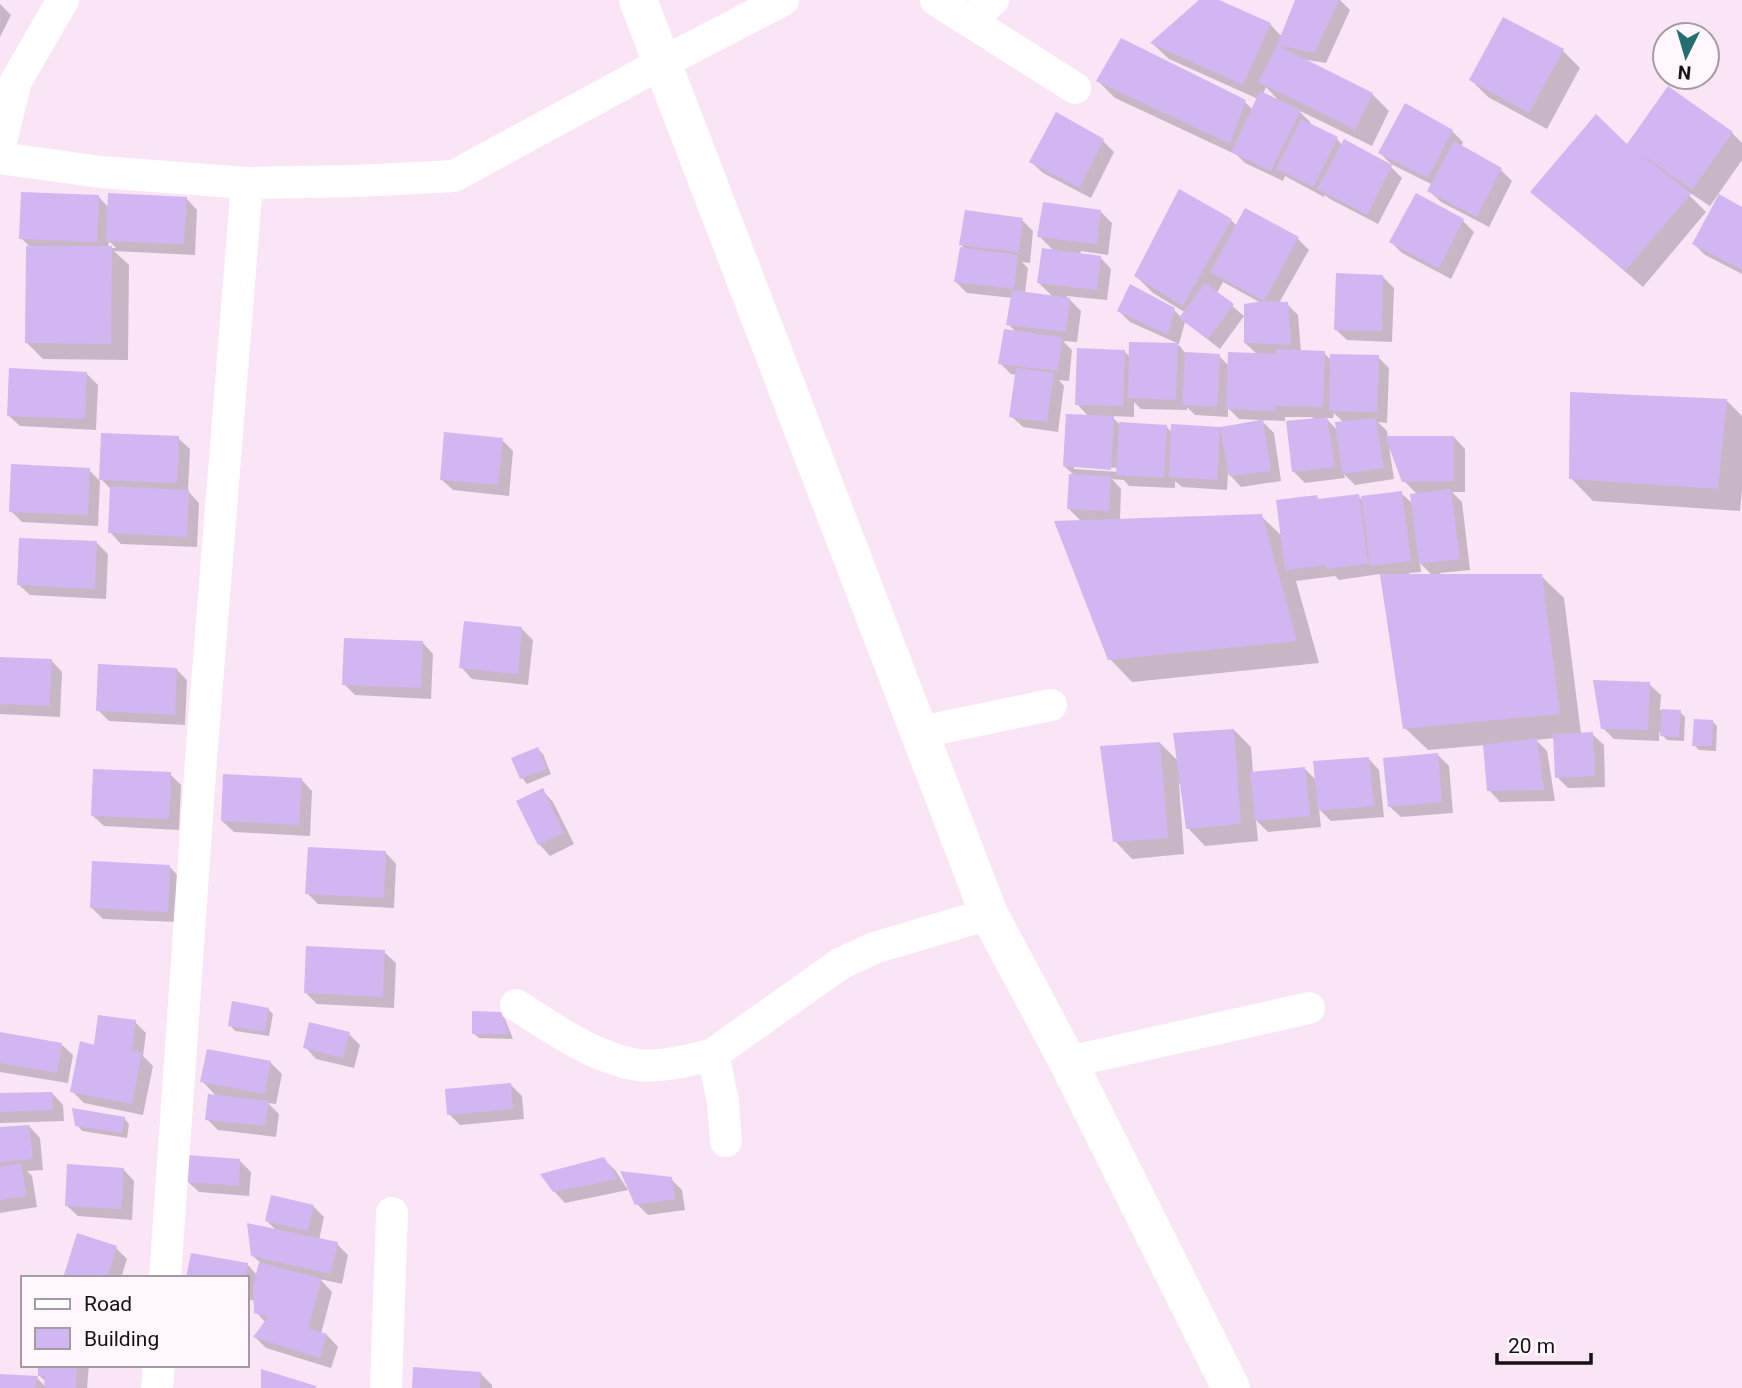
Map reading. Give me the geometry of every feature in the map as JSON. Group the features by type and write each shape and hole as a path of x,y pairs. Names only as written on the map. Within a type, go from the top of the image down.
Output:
{"main road":[{"path":"638,0 989,914 1068,1062 1231,1388"}],"street":[{"path":"0,145 16,81 63,0"},
{"path":"0,158 101,172 247,183 454,176 783,0"},
{"path":"936,0 1074,88"},
{"path":"970,21 993,0"},
{"path":"165,1276 200,773 247,183"},
{"path":"921,732 1051,705"},
{"path":"516,1005 598,1054 640,1066 695,1060 713,1054 840,964 874,948 989,914"},
{"path":"1068,1062 1309,1008"},
{"path":"713,1054 723,1102 726,1141"},
{"path":"386,1388 392,1213"},
{"path":"157,1388 159,1367"}],"building":[{"path":"1199,0 1219,0 1271,23 1243,85 1150,43"},
{"path":"1295,0 1339,0 1315,53 1277,45"},
{"path":"1503,17 1564,49 1529,113 1469,80"},
{"path":"1121,38 1246,100 1230,144 1096,81"},
{"path":"1277,45 1373,93 1355,130 1258,82"},
{"path":"1260,91 1301,110 1271,171 1231,152"},
{"path":"1664,91 1675,91 1733,132 1692,190 1637,151 1691,194 1625,271 1530,192 1596,114 1627,144"},
{"path":"1405,103 1453,130 1428,178 1378,153"},
{"path":"1056,112 1104,139 1080,188 1029,162"},
{"path":"1301,119 1338,137 1313,187 1276,169"},
{"path":"1344,139 1392,165 1367,215 1317,189"},
{"path":"1454,141 1502,168 1477,217 1427,191"},
{"path":"1179,189 1232,219 1183,306 1134,276"},
{"path":"21,192 99,195 97,242 19,239"},
{"path":"108,193 187,197 184,244 106,241"},
{"path":"1416,193 1464,219 1439,269 1389,242"},
{"path":"1719,194 1742,207 1742,270 1692,244"},
{"path":"1043,202 1101,210 1097,244 1037,237"},
{"path":"1245,208 1299,237 1264,301 1210,272"},
{"path":"965,210 1023,218 1019,252 959,245"},
{"path":"26,246 112,246 111,344 25,343"},
{"path":"960,247 1018,255 1014,289 954,282"},
{"path":"1042,248 1101,256 1097,290 1037,283"},
{"path":"1336,273 1383,275 1382,331 1334,330"},
{"path":"1205,283 1234,304 1208,339 1179,318"},
{"path":"1130,284 1175,308 1168,335 1117,311"},
{"path":"1012,290 1070,298 1066,332 1006,325"},
{"path":"1288,302 1291,345 1244,343 1244,304"},
{"path":"1004,329 1062,337 1058,371 998,364"},
{"path":"1129,342 1178,343 1176,400 1128,398"},
{"path":"1077,348 1125,350 1123,406 1075,405"},
{"path":"1276,349 1325,351 1323,407 1275,406 1275,411 1226,409 1228,352 1276,354"},
{"path":"1185,352 1220,354 1217,407 1182,405"},
{"path":"1330,354 1379,355 1377,412 1329,411"},
{"path":"9,368 87,372 85,419 7,416"},
{"path":"1016,368 1054,373 1047,422 1009,417"},
{"path":"1570,392 1727,399 1718,489 1569,479"},
{"path":"1066,414 1114,416 1111,470 1063,466"},
{"path":"1327,417 1335,467 1292,472 1286,421"},
{"path":"1376,418 1384,468 1342,474 1335,422"},
{"path":"1263,420 1271,471 1229,476 1220,427"},
{"path":"1119,422 1167,425 1164,478 1116,475"},
{"path":"1171,424 1220,427 1217,480 1169,477"},
{"path":"444,432 503,438 498,485 440,480"},
{"path":"101,433 179,436 177,483 99,480"},
{"path":"1385,436 1454,436 1454,481 1402,482"},
{"path":"11,464 90,468 88,515 9,512"},
{"path":"1069,474 1111,476 1109,511 1067,509"},
{"path":"110,486 189,490 187,537 108,533"},
{"path":"1451,489 1460,559 1419,564 1410,494"},
{"path":"1402,491 1411,561 1370,566 1361,496"},
{"path":"1359,494 1368,564 1285,570 1276,500"},
{"path":"1262,514 1297,641 1108,660 1054,521"},
{"path":"19,538 97,541 95,589 17,585"},
{"path":"1380,574 1542,574 1560,714 1403,729"},
{"path":"464,621 522,627 518,674 459,668"},
{"path":"344,638 423,641 421,688 342,685"},
{"path":"0,657 52,659 49,706 0,704"},
{"path":"98,664 177,668 175,715 96,711"},
{"path":"1593,680 1650,682 1648,730 1601,729"},
{"path":"1662,709 1681,710 1679,737 1660,736"},
{"path":"1694,719 1713,720 1712,746 1692,746"},
{"path":"1234,729 1241,824 1186,829 1173,733"},
{"path":"1593,732 1595,776 1555,778 1553,734"},
{"path":"1537,738 1544,790 1487,791 1483,745"},
{"path":"1160,742 1168,838 1113,842 1100,746"},
{"path":"538,747 547,769 520,779 511,758"},
{"path":"1438,753 1442,802 1388,807 1383,758"},
{"path":"1369,757 1374,806 1318,811 1313,761"},
{"path":"1305,767 1310,816 1255,821 1250,772"},
{"path":"93,769 171,772 169,819 91,816"},
{"path":"223,774 302,778 299,825 221,821"},
{"path":"543,788 564,833 538,845 516,801"},
{"path":"308,847 386,851 384,898 305,894"},
{"path":"92,861 170,865 168,912 90,908"},
{"path":"306,946 385,950 383,997 304,993"},
{"path":"232,1001 269,1008 265,1032 228,1026"},
{"path":"472,1011 501,1012 509,1034 472,1034"},
{"path":"98,1015 136,1020 132,1050 142,1053 132,1104 70,1092 80,1041 94,1045"},
{"path":"309,1022 350,1032 343,1058 303,1048"},
{"path":"0,1032 62,1043 57,1073 0,1063"},
{"path":"207,1049 271,1061 265,1094 200,1082"},
{"path":"511,1083 513,1109 447,1115 445,1089"},
{"path":"52,1092 53,1110 0,1112 0,1093"},
{"path":"208,1094 269,1101 265,1126 205,1120"},
{"path":"72,1108 125,1117 122,1133 75,1126"},
{"path":"29,1125 33,1159 0,1162 0,1127"},
{"path":"187,1155 240,1159 239,1186 186,1182"},
{"path":"604,1157 618,1179 553,1192 540,1174"},
{"path":"21,1163 27,1196 0,1200 0,1167"},
{"path":"67,1164 124,1168 121,1209 65,1206"},
{"path":"620,1171 672,1177 675,1199 635,1205"},
{"path":"271,1195 314,1205 308,1231 265,1221"},
{"path":"247,1223 338,1242 331,1274 251,1256"},
{"path":"77,1233 117,1246 108,1276 64,1276"},
{"path":"191,1253 248,1263 246,1276 186,1276"},
{"path":"259,1262 322,1279 308,1328 327,1334 320,1358 253,1337 268,1317 254,1313 253,1286"},
{"path":"38,1367 77,1367 76,1388 44,1388 45,1376 38,1376"},
{"path":"413,1367 481,1372 480,1388 412,1388"},
{"path":"261,1369 316,1386 316,1388 261,1388"},
{"path":"0,1374 38,1376 35,1388 0,1388"}]}
